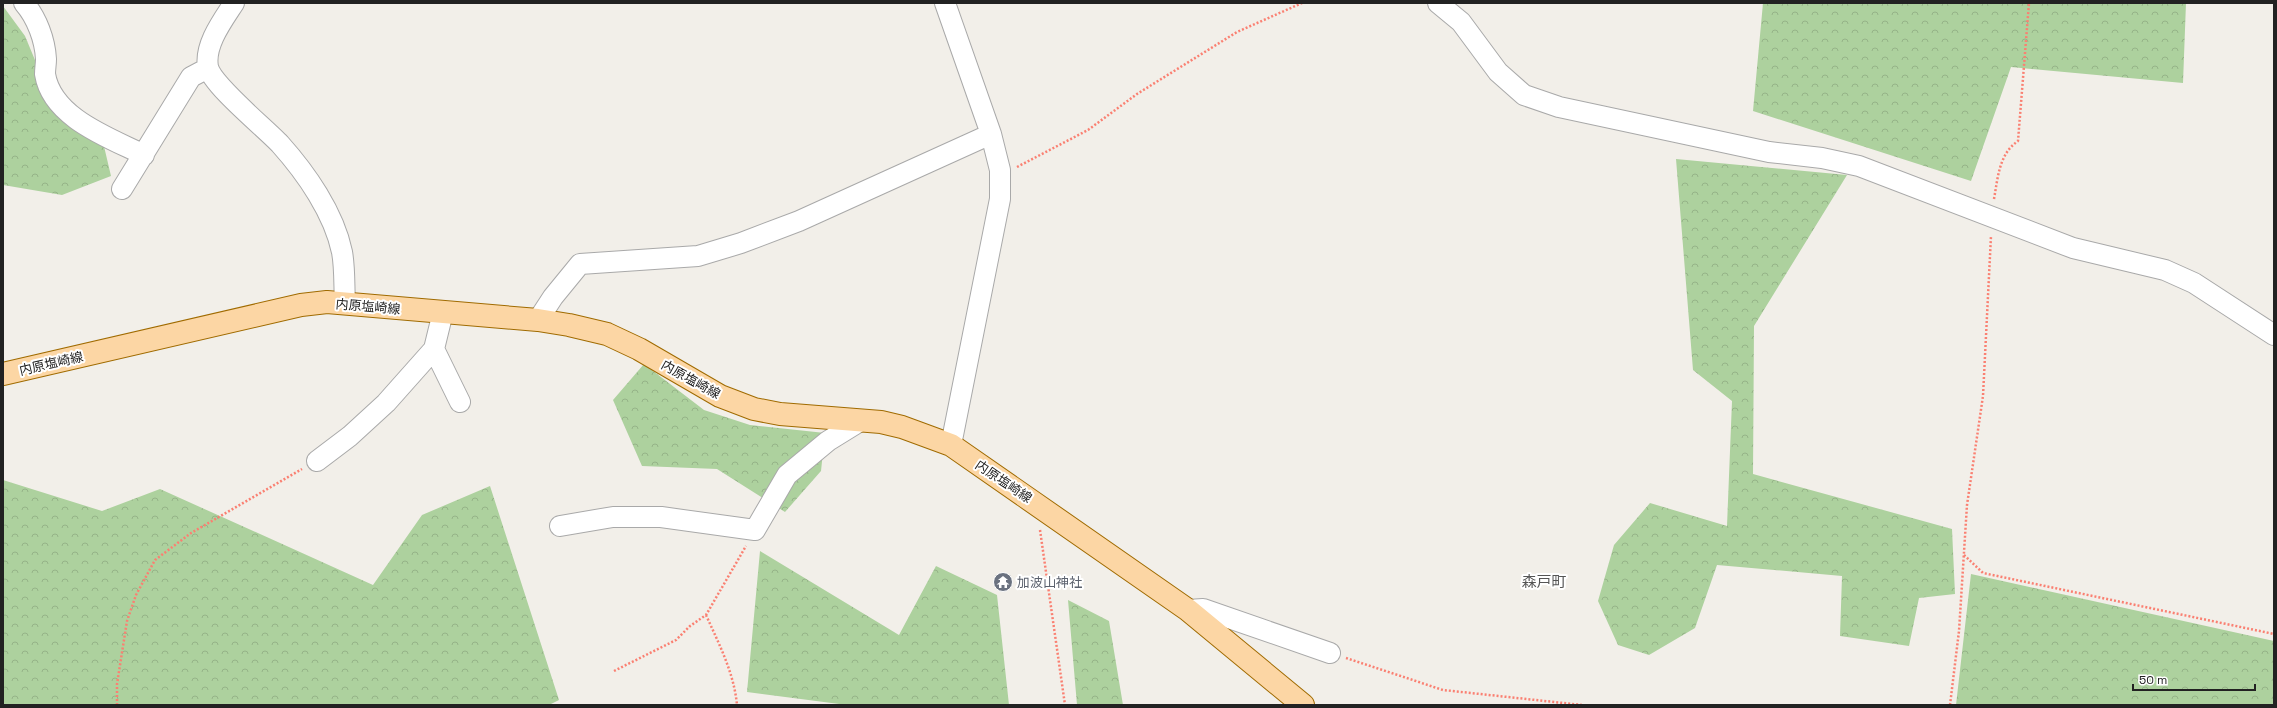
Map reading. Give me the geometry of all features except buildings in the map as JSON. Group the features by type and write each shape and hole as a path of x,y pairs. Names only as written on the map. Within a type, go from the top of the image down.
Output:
{"main road":[{"name":"内原塩崎線","path":"3,374 300,305 327,302 538,320 607,334 639,349 720,396 754,409 780,414 862,420 902,427 951,445 1188,610 1303,705"}],"street":[{"path":"24,3 34,18 40,33 46,59 45,74 58,101 69,112 83,122 144,155"},
{"path":"234,3 209,50 208,68 217,83 281,145 319,198 333,224 342,252 345,303"},
{"path":"945,3 990,134 1000,170 1000,200 951,445"},
{"path":"1438,3 1461,22 1498,72 1524,95 1559,107 1755,149 1822,158 1859,166 1991,215 2073,248 2170,273 2194,283 2274,335"},
{"path":"122,189 191,77 208,68"},
{"path":"538,320 580,264 698,256 741,243 799,221 990,134"},
{"path":"316,461 350,436 386,403 434,349 443,312"},
{"path":"434,349 460,402"},
{"path":"560,526 613,517 661,517 755,530 787,475 828,441 862,420"},
{"path":"1188,610 1204,609 1330,653"}],"path":[{"path":"1000,170 1018,167 1088,130 1138,94 1194,57 1238,32 1302,3"},
{"path":"1950,705 1959,631 1967,505 1983,396 1991,215 2003,158 2010,147 2018,141 2028,3"},
{"path":"116,705 117,684 127,621 136,594 155,560 191,533 316,461"},
{"path":"1037,504 1065,705"},
{"path":"614,671 676,640 690,626 706,616 755,530"},
{"path":"1964,555 1983,573 2274,634"},
{"path":"706,616 728,665 736,690 737,705"},
{"path":"1330,653 1443,690 1582,705"}],"green space":[{"path":"1763,3 2186,3 2183,83 2011,67 1971,181 1753,111"},
{"path":"3,6 25,36 52,101 103,142 111,176 62,195 3,185"},
{"path":"1676,159 1847,175 1754,326 1753,474 1952,529 1955,594 1919,598 1909,646 1840,636 1842,576 1717,565 1695,628 1649,655 1618,645 1598,601 1614,545 1650,503 1727,526 1732,401 1693,370"},
{"path":"644,364 704,410 750,425 825,433 821,471 785,512 717,469 642,466 613,400"},
{"path":"3,480 102,511 160,489 373,585 422,515 490,486 559,700 549,705 3,705"},
{"path":"760,551 899,635 936,566 997,595 1009,705 847,705 747,692"},
{"path":"1971,574 2274,641 2274,705 1956,705"},
{"path":"1068,600 1109,621 1123,705 1077,705"}],"place":[{"name":"加波山神社","path":"1003,582"}],"district":[{"name":"森戸町","path":"1544,582"}]}
